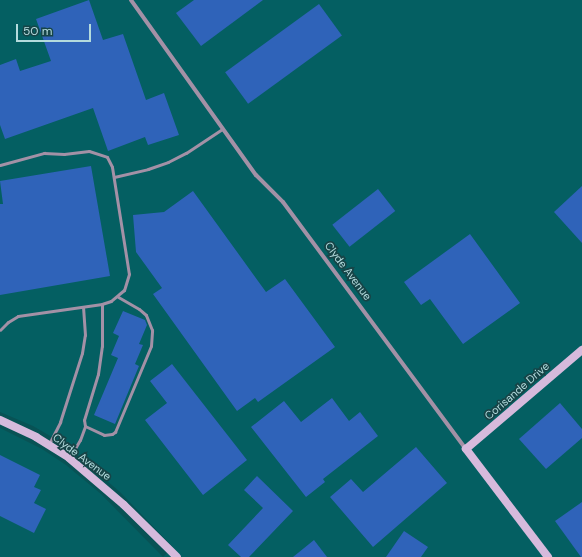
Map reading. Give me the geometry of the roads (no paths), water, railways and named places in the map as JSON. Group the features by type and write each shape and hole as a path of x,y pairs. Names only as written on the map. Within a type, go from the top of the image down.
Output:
{"street":[{"name":"Clyde Avenue","path":"131,0 256,175 283,202 548,557"},
{"name":"Corisande Drive","path":"466,449 582,350"},
{"name":"Clyde Avenue","path":"0,420 48,444 69,458 124,505 177,557"}],"lane":[{"path":"114,177 148,169 168,162 186,153 222,129"},
{"path":"0,165 44,153 64,154 89,151 107,158 112,167 114,177 129,274 124,290 118,297 102,304 18,316 8,322 0,330"},
{"path":"85,426 104,435 112,434 114,432 151,346 152,330 146,315 140,308 118,297"},
{"path":"69,458 78,444 85,426 84,420 95,385 101,352 102,304"},
{"path":"48,444 60,422 82,353 85,335 83,307"}]}
